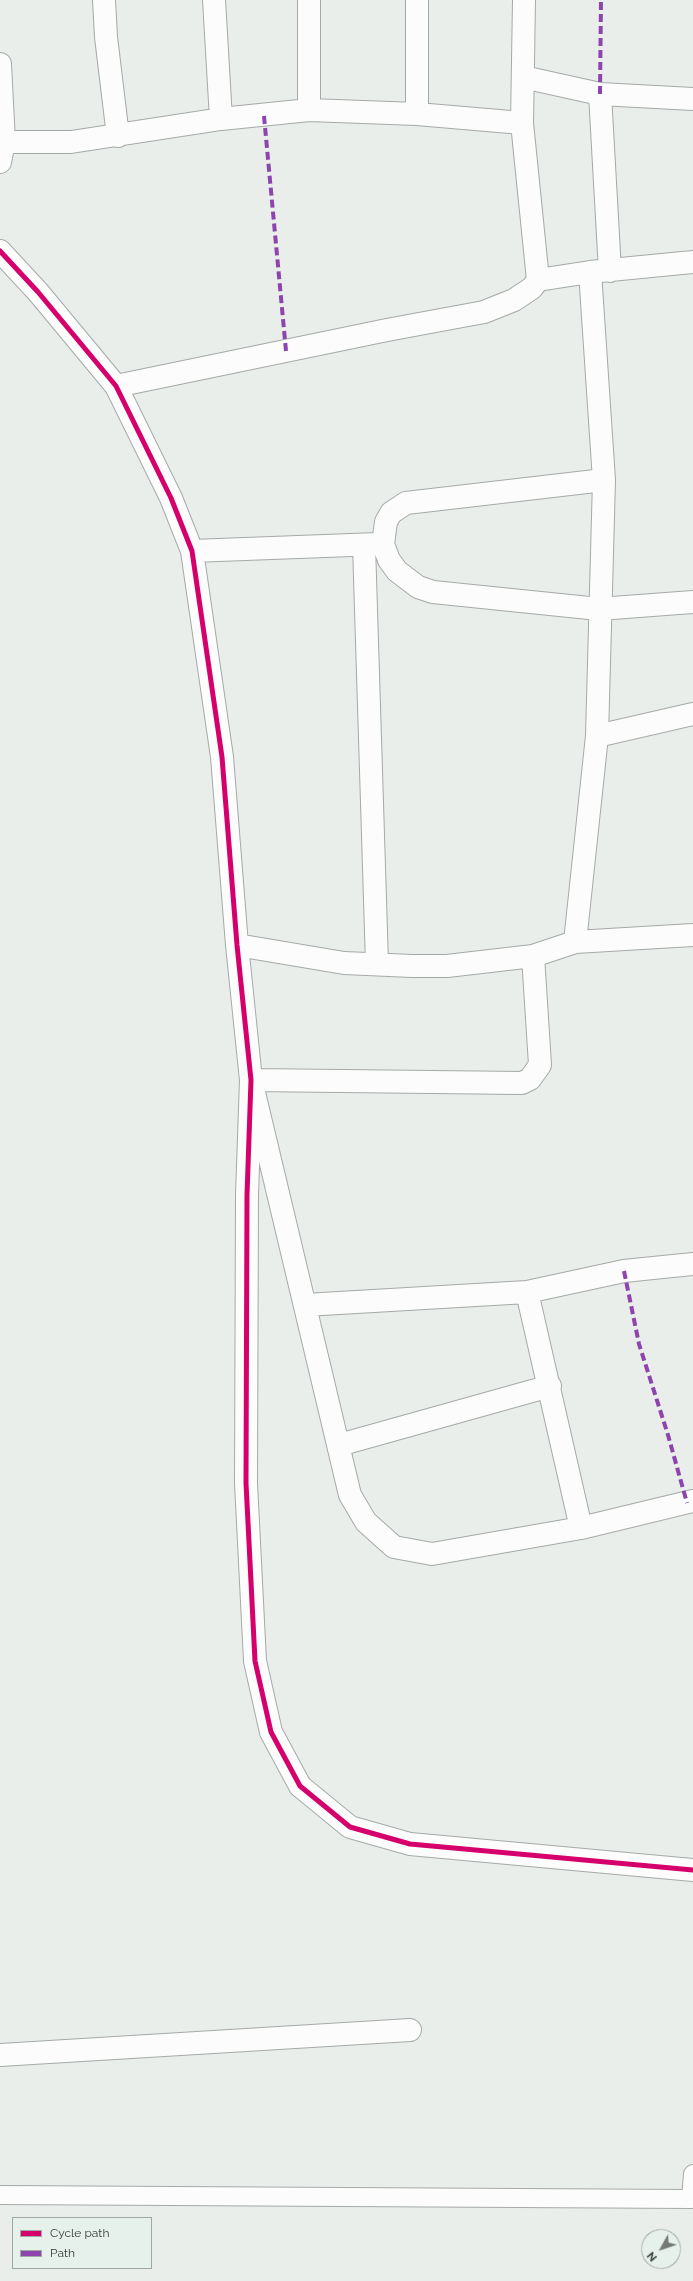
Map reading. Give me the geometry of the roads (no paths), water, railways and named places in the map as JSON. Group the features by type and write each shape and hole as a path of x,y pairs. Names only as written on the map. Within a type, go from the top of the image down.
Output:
{"street":[{"path":"104,0 106,37 118,136"},
{"path":"214,0 221,119"},
{"path":"308,0 309,110"},
{"path":"417,0 417,114"},
{"path":"116,386 387,330 484,312 514,300 532,288 538,280 522,123 524,0"},
{"path":"0,64 2,152 118,136 221,119 309,110 417,114 522,123"},
{"path":"523,77 600,94 693,99"},
{"path":"574,942 596,736 604,480 600,272 600,94"},
{"path":"0,251 38,292 116,386 171,498 192,550 222,757 237,945 251,1080 350,1495 366,1522 394,1547 432,1554 581,1528 693,1501"},
{"path":"538,280 693,262"},
{"path":"377,964 374,544 391,513 406,503 604,480"},
{"path":"192,550 374,544 397,571 418,587 433,592 599,609 693,602"},
{"path":"596,736 693,714"},
{"path":"237,945 344,963 447,966 533,956 574,942 693,935"},
{"path":"251,1080 522,1083 530,1079 538,1069 541,1060 533,956"},
{"path":"251,1080 247,1202 246,1483 255,1661 271,1732 300,1786 350,1827 410,1844 693,1870"},
{"path":"305,1305 527,1292 624,1271 693,1264"},
{"path":"527,1292 550,1386 581,1528"},
{"path":"339,1445 550,1386"},
{"path":"0,2055 410,2030"}],"lane":[{"path":"0,2196 691,2199 693,2174"}]}
